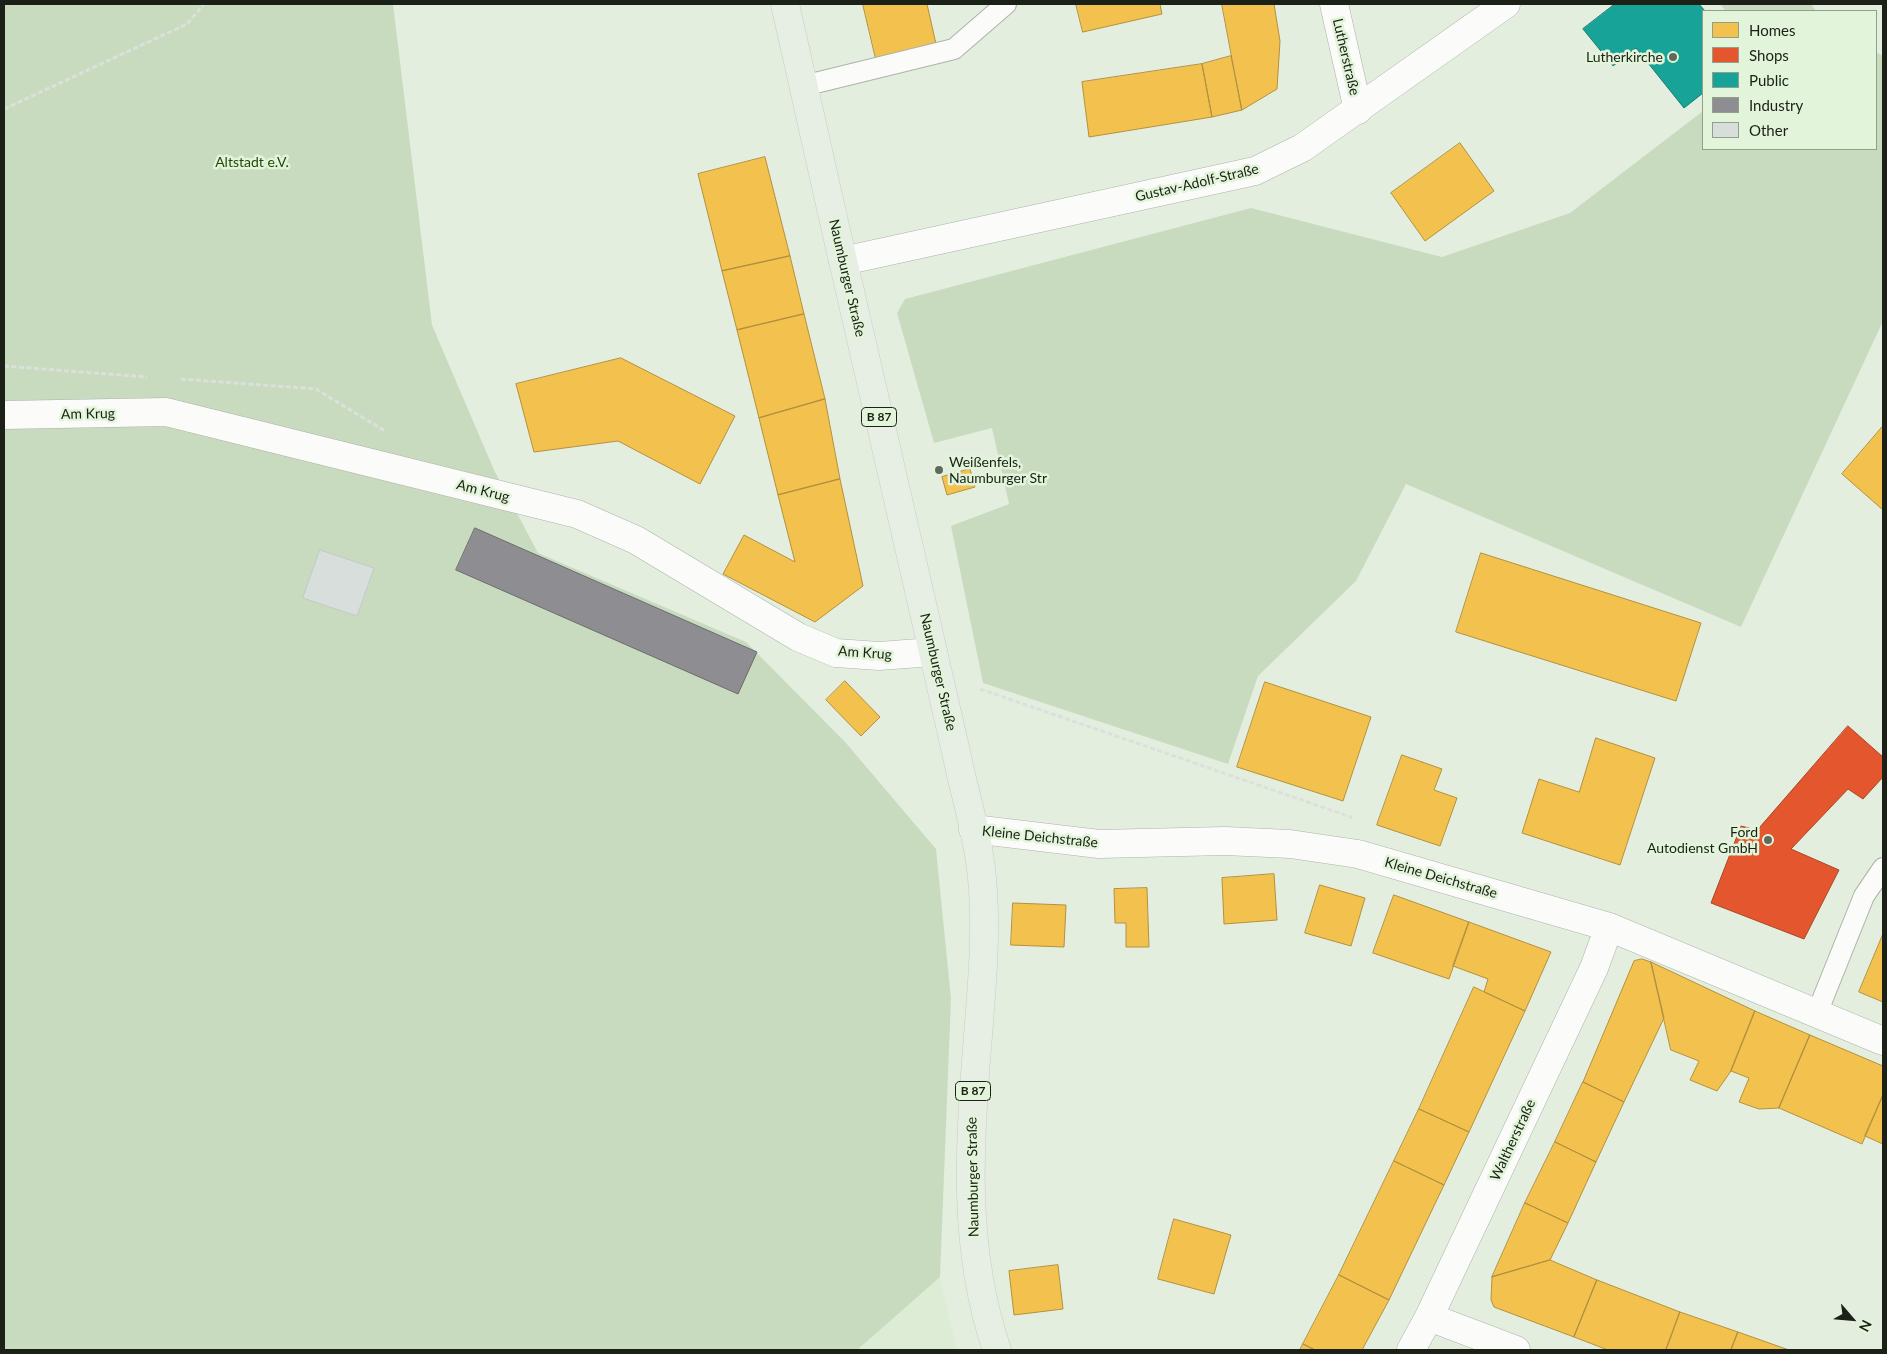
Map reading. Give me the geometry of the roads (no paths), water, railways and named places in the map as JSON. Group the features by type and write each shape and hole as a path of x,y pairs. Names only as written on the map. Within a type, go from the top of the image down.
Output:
{"main road":[{"name":"Naumburger Straße","path":"785,4 973,829 982,876 984,961 972,1114 970,1184 973,1238 980,1289 988,1325 997,1350"}],"street":[{"name":"Lutherstraße","path":"1334,4 1358,110"},
{"name":"Gustav-Adolf-Straße","path":"843,261 1255,171 1302,148 1506,4"},
{"name":"Am Krug","path":"4,415 166,412 577,514 636,540 798,637 836,653 879,656 933,652"},
{"name":"Kleine Deichstraße","path":"973,829 1099,844 1225,841 1290,844 1358,854 1609,927 1883,1041"},
{"name":"Waltherstraße","path":"1410,1350 1429,1317 1594,968 1609,927"},
{"path":"1429,1317 1516,1350"}],"lane":[{"path":"803,86 954,49 1006,4"},
{"path":"1817,1013 1864,896 1883,868"}],"place":[{"name":"Lutherkirche","path":"1673,57"},
{"name":"Weißenfels, Naumburger Str","path":"939,470"},
{"name":"Ford Autodienst GmbH","path":"1768,840"}],"park label":[{"name":"Altstadt e.V.","path":"252,162"}]}
